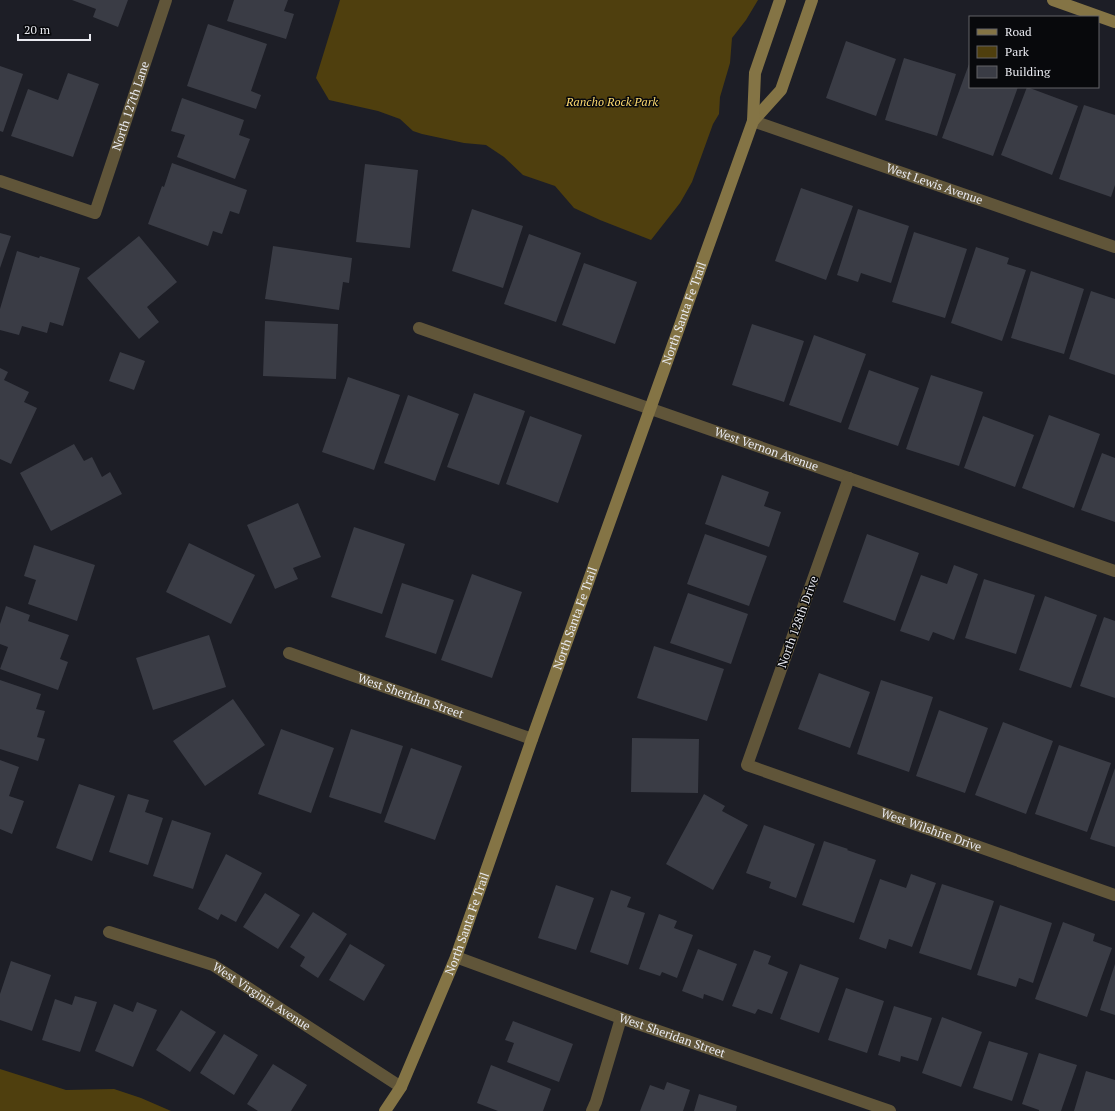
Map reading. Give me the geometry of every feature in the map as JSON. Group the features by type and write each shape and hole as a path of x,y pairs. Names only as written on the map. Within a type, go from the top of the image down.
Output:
{"street":[{"name":"North 127th Lane","path":"0,181 94,212 166,0"},
{"name":"North Santa Fe Trail","path":"385,1111 401,1087 456,957 532,738 753,121 755,73 780,0"},
{"name":"North Santa Fe Trail","path":"753,121 781,90 812,0"},
{"path":"1053,0 1098,16"},
{"path":"1099,16 1115,22"},
{"name":"West Lewis Avenue","path":"753,121 1115,247"},
{"name":"West Vernon Avenue","path":"419,328 1115,570"},
{"name":"North 128th Drive","path":"747,765 849,478"},
{"name":"West Sheridan Street","path":"289,653 532,738"},
{"name":"West Wilshire Drive","path":"747,765 1115,895"},
{"name":"West Virginia Avenue","path":"109,932 213,965 401,1087"},
{"name":"West Sheridan Street","path":"456,957 621,1018 890,1111"},
{"path":"592,1111 621,1018"}],"green space":[{"name":"Rancho Rock Park","path":"340,0 758,0 746,20 732,38 730,63 720,97 719,114 713,124 692,182 680,203 651,240 574,208 555,186 523,175 504,157 486,145 464,143 422,134 413,131 400,119 378,111 329,100 316,78"},
{"path":"0,1069 66,1090 114,1089 141,1098 171,1111 0,1111"}],"building":[{"path":"72,0 128,0 118,27 93,17 96,9"},
{"path":"234,0 288,0 284,11 294,14 286,39 227,21"},
{"path":"208,24 267,44 251,91 261,95 256,109 187,86"},
{"path":"846,41 896,59 876,116 826,98"},
{"path":"904,58 956,74 937,136 885,120"},
{"path":"969,64 969,88 1018,88 993,156 942,138"},
{"path":"0,66 23,74 3,132 0,131"},
{"path":"68,73 99,84 73,157 11,136 28,89 58,100"},
{"path":"1027,88 1078,106 1052,175 1001,155"},
{"path":"182,98 244,120 239,135 250,139 235,179 177,157 185,135 171,131"},
{"path":"1084,105 1115,115 1115,185 1111,197 1059,179"},
{"path":"172,163 247,190 239,214 230,211 222,234 213,231 208,246 148,224 162,186 164,187"},
{"path":"365,164 418,170 410,248 356,242"},
{"path":"801,188 853,206 826,280 775,261"},
{"path":"472,209 523,226 503,288 452,271"},
{"path":"858,209 909,226 891,283 861,273 858,282 837,275"},
{"path":"914,232 967,249 945,318 892,302"},
{"path":"0,233 11,236 0,268"},
{"path":"529,234 581,253 556,322 504,304"},
{"path":"139,236 177,282 147,307 159,322 139,339 87,278"},
{"path":"273,246 352,258 349,283 343,282 339,310 265,299"},
{"path":"976,247 1009,258 1007,264 1026,270 1002,341 951,323"},
{"path":"17,251 80,268 63,326 50,322 47,333 22,326 19,335 0,330 0,309"},
{"path":"584,263 637,282 615,344 562,325"},
{"path":"1031,271 1084,289 1064,354 1011,338"},
{"path":"1091,291 1115,299 1115,375 1069,359"},
{"path":"265,321 338,324 336,379 263,376"},
{"path":"752,324 804,341 784,402 732,385"},
{"path":"814,335 866,354 841,423 789,405"},
{"path":"120,352 145,361 134,390 109,381"},
{"path":"0,368 8,372 4,380 29,392 24,402 37,408 11,464 0,459"},
{"path":"869,370 919,388 898,446 848,429"},
{"path":"931,375 983,392 959,466 906,449"},
{"path":"348,377 400,395 374,470 322,452"},
{"path":"474,393 525,411 499,485 447,467"},
{"path":"408,395 459,414 435,481 384,463"},
{"path":"1049,415 1100,434 1074,508 1022,488"},
{"path":"530,416 582,435 558,503 506,484"},
{"path":"983,416 1034,435 1015,487 964,468"},
{"path":"74,444 84,461 92,457 102,477 110,472 122,494 51,531 20,473"},
{"path":"1102,453 1115,458 1115,522 1081,510"},
{"path":"722,475 769,492 764,506 781,512 769,547 705,524"},
{"path":"298,503 321,557 293,568 298,579 275,589 247,525"},
{"path":"354,527 405,544 382,614 331,597"},
{"path":"705,534 767,556 749,606 687,584"},
{"path":"867,534 919,553 895,621 843,602"},
{"path":"189,543 255,575 231,624 166,592"},
{"path":"34,545 95,565 77,621 28,604 36,580 24,576"},
{"path":"954,565 978,574 954,640 933,632 929,641 900,631 921,575 947,584"},
{"path":"472,574 522,592 492,678 441,660"},
{"path":"984,579 1035,595 1016,654 965,638"},
{"path":"402,583 454,600 436,654 385,637"},
{"path":"688,593 748,614 731,664 670,643"},
{"path":"1045,596 1097,615 1071,688 1019,670"},
{"path":"6,606 30,615 28,621 69,635 60,659 68,662 58,690 0,669 8,647 0,644 0,624"},
{"path":"1104,617 1115,621 1115,698 1080,686"},
{"path":"209,635 226,687 153,710 136,658"},
{"path":"654,646 724,669 707,721 637,698"},
{"path":"819,673 870,692 850,748 798,729"},
{"path":"0,680 41,694 36,709 45,711 37,737 45,739 38,761 0,749"},
{"path":"881,680 933,697 909,772 857,754"},
{"path":"233,699 265,745 205,786 173,741"},
{"path":"939,710 988,728 965,793 916,776"},
{"path":"1003,722 1053,741 1026,814 975,795"},
{"path":"281,729 334,748 311,813 258,794"},
{"path":"351,729 403,746 381,814 329,797"},
{"path":"632,738 699,739 698,793 631,792"},
{"path":"1059,745 1111,763 1087,832 1035,814"},
{"path":"411,748 462,766 435,840 384,822"},
{"path":"0,760 19,767 9,796 24,801 12,834 0,829"},
{"path":"1115,768 1115,847 1090,839"},
{"path":"79,784 115,796 92,861 56,848"},
{"path":"128,794 149,800 145,812 163,818 148,865 109,852"},
{"path":"704,794 725,806 722,811 748,825 713,890 666,864"},
{"path":"172,820 211,833 193,889 153,876"},
{"path":"764,825 815,844 796,898 769,888 771,882 746,873"},
{"path":"824,841 876,860 854,923 802,905"},
{"path":"226,854 262,873 236,922 221,914 218,920 198,909"},
{"path":"911,874 936,883 912,947 889,939 886,949 859,939 880,879 906,888"},
{"path":"942,884 994,901 971,970 919,953"},
{"path":"556,885 594,898 576,950 538,938"},
{"path":"611,890 631,897 627,907 645,913 628,965 590,952"},
{"path":"265,893 300,915 278,949 243,927"},
{"path":"1000,905 1052,923 1033,983 1019,978 1016,987 977,975"},
{"path":"313,912 347,934 318,978 300,966 305,957 290,947"},
{"path":"659,914 677,921 674,928 693,935 677,978 662,972 660,976 639,969"},
{"path":"1063,922 1095,934 1093,941 1112,948 1087,1017 1035,999"},
{"path":"350,944 385,965 364,1001 329,980"},
{"path":"698,949 737,964 723,1001 704,994 703,999 682,991"},
{"path":"754,950 771,956 768,964 788,972 772,1014 758,1009 755,1014 732,1006"},
{"path":"11,961 51,975 32,1031 0,1020 0,994"},
{"path":"800,964 839,978 819,1033 780,1019"},
{"path":"1115,964 1115,1015 1100,1010"},
{"path":"846,988 884,1001 867,1053 828,1040"},
{"path":"75,996 97,1002 80,1052 42,1040 55,999 72,1005"},
{"path":"137,1002 157,1010 133,1067 95,1051 114,1004 133,1012"},
{"path":"894,1006 932,1018 918,1061 901,1056 900,1062 878,1055"},
{"path":"181,1010 216,1032 190,1072 156,1050"},
{"path":"942,1017 982,1032 961,1087 922,1073"},
{"path":"513,1021 573,1044 559,1082 507,1062 514,1043 505,1040"},
{"path":"224,1034 258,1055 234,1095 200,1073"},
{"path":"989,1041 1028,1053 1012,1101 973,1088"},
{"path":"1039,1053 1077,1065 1061,1111 1039,1111 1022,1104"},
{"path":"273,1064 307,1085 291,1111 258,1111 247,1104"},
{"path":"491,1065 551,1089 543,1111 498,1111 477,1103"},
{"path":"1086,1071 1115,1080 1115,1111 1074,1111"},
{"path":"667,1082 690,1090 683,1111 640,1111 650,1085 664,1090"},
{"path":"699,1094 737,1106 736,1111 694,1111"}]}
